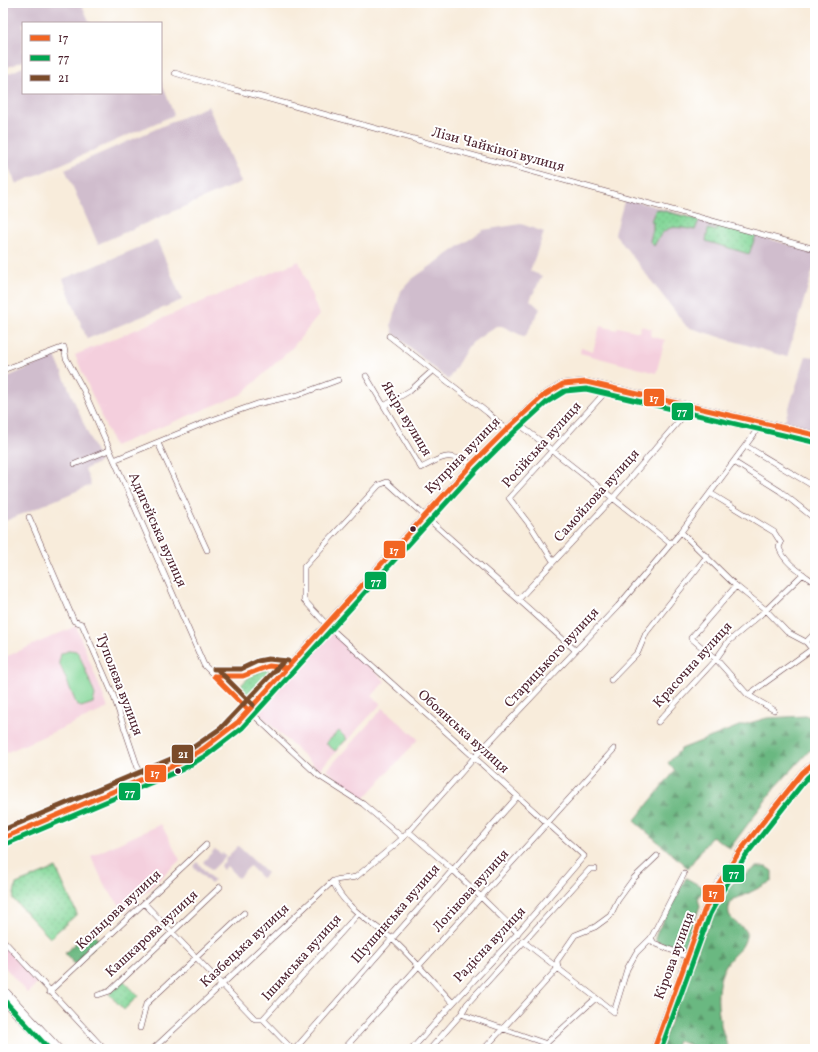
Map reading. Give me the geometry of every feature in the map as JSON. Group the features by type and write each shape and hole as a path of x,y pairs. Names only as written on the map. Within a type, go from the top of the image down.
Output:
{"main road":[{"name":"Купріна вулиця","path":"3,838 178,764 203,749 229,730 472,464 515,421 543,396 563,384 586,382 815,435"},
{"name":"Кірова вулиця","path":"654,1049 704,911 716,886 740,851 802,773 815,762"},
{"path":"3,989 59,1049"},
{"path":"3,1000 50,1049"}],"street":[{"name":"Лізи Чайкіної вулиця","path":"175,73 220,87 284,103 815,249"},
{"path":"389,336 432,371 488,413 506,430"},
{"name":"Адигейська вулиця","path":"3,370 64,347 66,358 84,391 204,665 248,710"},
{"path":"384,406 411,390 432,371"},
{"name":"Якіра вулиця","path":"366,376 421,468 444,456 455,456 472,464"},
{"path":"114,460 158,444 209,421 257,404 298,395 338,380"},
{"name":"Російська вулиця","path":"553,561 532,528 509,498 610,387"},
{"name":"Самойлова вулиця","path":"518,599 613,498 691,407"},
{"path":"515,421 671,544"},
{"name":"Старицького вулиця","path":"333,881 340,878 348,879 356,877 403,838 474,758 618,606 681,532 764,422"},
{"path":"158,444 207,550"},
{"path":"746,446 815,487"},
{"path":"76,464 109,450"},
{"path":"734,462 780,491 815,519"},
{"name":"Купріна вулиця","path":"327,624 304,600 304,567 379,485 387,482 575,650"},
{"path":"710,493 774,532 781,543 779,547 780,551 793,566 815,583"},
{"name":"Туполєва вулиця","path":"29,517 74,621 82,624 114,697 142,780"},
{"path":"681,532 736,586 766,610 787,632 806,642 813,651 748,695"},
{"path":"611,680 638,652 646,633 707,556"},
{"name":"Красочна вулиця","path":"658,722 716,659 728,642 766,610 803,574"},
{"path":"736,586 691,638 716,659 748,695 774,710"},
{"name":"Обоянська вулиця","path":"327,624 584,856"},
{"path":"806,642 815,633"},
{"path":"248,710 319,776 363,804 403,838"},
{"name":"Логінова вулиця","path":"344,1049 614,749"},
{"name":"Шушинська вулиця","path":"295,1049 517,797"},
{"path":"408,831 452,869 517,934"},
{"name":"Кольцова вулиця","path":"50,992 206,845"},
{"name":"Радісна вулиця","path":"412,1049 452,1002 517,934 584,856"},
{"path":"558,968 557,961 575,935 595,927 610,916 618,900 634,878 657,856"},
{"name":"Радісна вулиця","path":"430,1049 461,1014 467,1004 523,941 590,869 595,869"},
{"path":"523,941 614,1012 627,969 636,953 651,938 684,874"},
{"path":"333,881 337,891 358,914 391,939 452,1002"},
{"name":"Казбецька вулиця","path":"153,1049 333,881"},
{"name":"Кашкарова вулиця","path":"98,995 110,991 220,887"},
{"path":"144,903 173,931 255,1019 264,1019 292,1049"},
{"path":"140,1028 146,1004 244,913"},
{"name":"Ішимська вулиця","path":"264,1019 358,914"},
{"path":"651,938 654,943 688,957"},
{"path":"3,940 104,1049"},
{"path":"484,1049 558,968"},
{"path":"540,1049 596,998"},
{"path":"461,1014 547,1044"}],"shaded area":[{"path":"3,3 81,3 90,22 22,22 22,61 3,69"},
{"path":"22,67 22,94 162,94 162,84 174,115 16,184 3,154 3,76"},
{"path":"208,106 241,182 98,244 65,169"},
{"path":"625,198 815,252 815,263 787,357 687,327 615,234"},
{"path":"521,224 544,232 530,271 542,276 530,300 540,309 525,337 502,326 496,326 469,345 448,380 393,333 391,324 401,291 412,279 483,230"},
{"path":"157,240 182,300 87,339 63,279"},
{"path":"299,261 319,315 292,348 242,394 114,446 75,355"},
{"path":"600,326 617,330 618,327 639,332 641,326 652,329 650,336 665,340 656,373 580,353 581,347 593,351"},
{"path":"55,356 100,462 85,469 91,485 3,522 3,379"},
{"path":"806,356 815,357 815,432 784,423"},
{"path":"76,626 108,708 3,754 3,658"},
{"path":"331,631 385,681 372,696 381,704 319,770 256,711"},
{"path":"383,708 418,739 362,801 327,770"},
{"path":"161,824 180,860 125,912 105,886 91,856"},
{"path":"238,846 267,873 262,878 250,866 238,878 227,866 223,870 220,866"},
{"path":"215,849 226,856 212,870 203,862"},
{"path":"197,862 214,881 211,884 193,866"},
{"path":"3,944 37,984 27,993 3,965"}],"green space":[{"path":"656,209 699,220 695,230 670,228 666,230 654,246 650,241 653,229 653,222 651,221"},
{"path":"710,222 756,235 749,254 706,241 708,229 717,231 717,228 709,226"},
{"path":"70,650 76,651 79,654 95,695 93,703 81,707 76,703 59,662 61,654"},
{"path":"267,670 272,672 272,676 253,698 242,700 238,697 240,687 252,675"},
{"path":"805,716 815,717 815,748 809,751 774,789 730,848 712,836 688,868 634,821 675,771 668,763 681,749 739,726 767,718"},
{"path":"339,731 347,739 335,751 326,743"},
{"path":"756,867 766,867 772,871 772,881 743,896 733,899 729,910 731,918 747,931 746,938 742,946 728,962 719,982 719,1017 729,1049 694,1049 693,1046 678,1041 674,1049 660,1049 702,938 720,902 729,886"},
{"path":"56,868 77,914 50,938 13,899 16,884"},
{"path":"686,878 704,888 698,899 700,906 683,951 656,941 656,934"},
{"path":"89,930 100,941 75,965 65,953"},
{"path":"123,980 138,996 124,1010 109,994"}],"transit line":[{"name":"17","path":"3,838 178,764 203,749 238,722 472,464 543,396 563,384 586,382 815,435"},
{"name":"77","path":"6,844 181,770 207,755 242,728 477,469 547,402 565,391 586,389 813,442"},
{"name":"21","path":"214,669 241,669 258,661 268,659 288,661"},
{"name":"21","path":"3,830 185,753 221,728 282,663"},
{"name":"17","path":"214,676 243,676 269,666 287,668"},
{"name":"21","path":"219,671 253,705"},
{"name":"17","path":"214,676 248,710"},
{"name":"17","path":"654,1049 704,911 717,886 740,851 802,773 815,762"},
{"name":"77","path":"661,1049 710,914 723,890 746,855 807,778 815,771"},
{"name":"77","path":"3,999 49,1049"}]}
